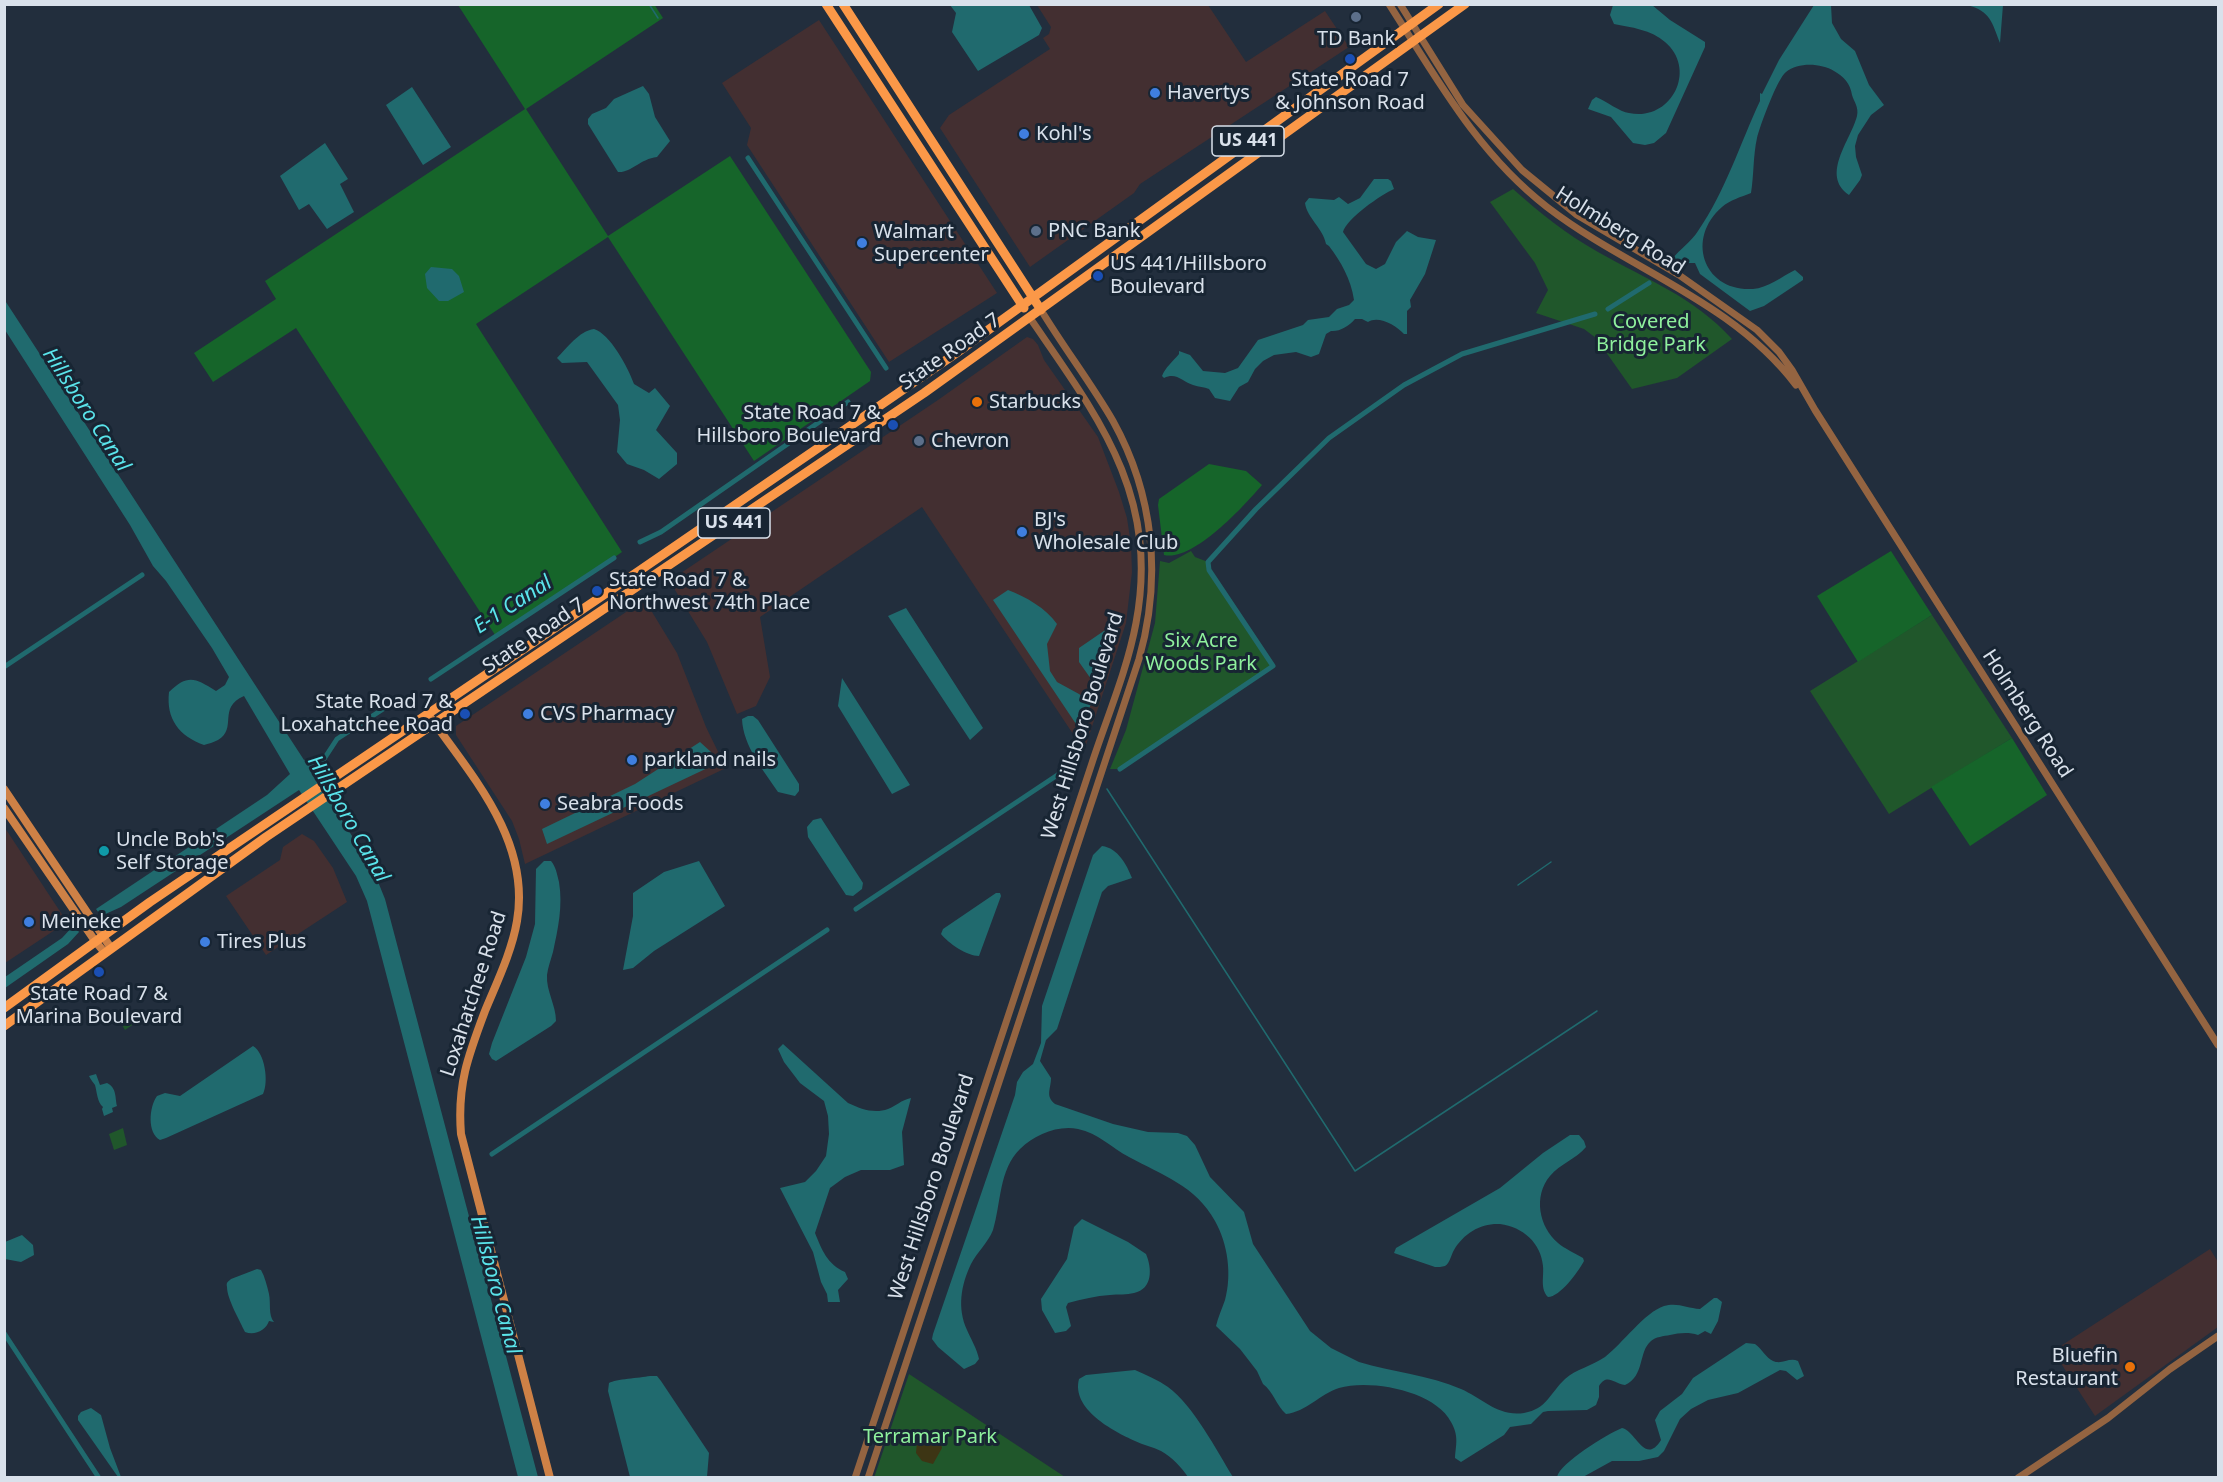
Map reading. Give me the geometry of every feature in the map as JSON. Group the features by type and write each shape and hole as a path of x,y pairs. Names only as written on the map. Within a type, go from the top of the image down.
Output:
{"main road":[{"name":"West Hillsboro Boulevard","path":"826,4 1030,318"},
{"name":"West Hillsboro Boulevard","path":"843,4 1041,310"},
{"name":"State Road 7","path":"4,1008 95,941 838,434 1022,305 1439,4"},
{"name":"State Road 7","path":"4,1026 307,809 820,464 1030,318 1465,4"},
{"path":"895,109 912,123 921,124"},
{"path":"906,126 930,138"},
{"path":"1228,174 1226,166 1234,151"},
{"path":"1196,197 1203,186 1206,171"},
{"path":"820,464 824,451 838,434"},
{"path":"646,582 649,571 666,553"},
{"path":"620,599 635,582 639,571"},
{"name":"Loxahatchee Road","path":"428,714 502,823 516,864 519,887 517,923 464,1072 459,1093 460,1134 550,1478"},
{"path":"4,789 104,935 108,951"},
{"path":"4,808 95,941 108,951"}],"street":[{"path":"1389,4 1416,38"},
{"path":"1400,4 1408,26"},
{"name":"Holmberg Road","path":"1416,38 1476,138 1521,185 1573,226 1679,287 1742,330 1773,356 1809,401"},
{"name":"Holmberg Road","path":"1416,38 1464,105 1522,170 1577,215 1679,275 1757,330 1779,352 2218,1045"},
{"name":"West Hillsboro Boulevard","path":"868,1478 1142,648 1150,609 1152,545 1143,492 1129,453 1113,422 1041,310"},
{"name":"West Hillsboro Boulevard","path":"855,1478 1131,642 1137,611 1141,576 1139,540 1131,497 1119,459 1105,432 1030,318"},
{"path":"1131,497 1143,492"},
{"path":"1131,497 1144,500"},
{"path":"2018,1478 2108,1418 2170,1369 2218,1336"}],"shaded area":[{"path":"950,5 1029,5 1042,28 1039,35 978,71 952,32 956,13"},
{"path":"1037,5 1208,5 1246,62 1325,11 1349,47 1140,184 1134,193 1030,267 940,128 949,115 1050,49 1043,38 1049,34 1051,27"},
{"path":"1613,5 1652,5 1670,20 1705,42 1705,47 1666,133 1654,143 1645,145 1633,143 1611,117 1588,109 1596,97 1629,113 1644,114 1657,110 1668,102 1679,79 1679,66 1675,53 1660,38 1634,28 1614,24 1610,15"},
{"path":"1814,5 1831,5 1832,23 1841,39 1855,51 1869,85 1884,105 1871,115 1858,135 1855,146 1856,157 1862,175 1849,195 1841,187 1837,178 1840,157 1857,116 1857,107 1848,84 1844,78 1829,68 1816,65 1797,66 1782,76 1769,103 1757,138 1751,193 1722,207 1711,220 1704,234 1705,261 1712,273 1722,282 1736,288 1753,289 1769,284 1795,270 1803,277 1803,280 1764,306 1750,311 1700,274 1695,263 1678,263 1673,258 1695,235 1708,216 1760,101 1760,93 1762,94 1779,60"},
{"path":"1967,5 2003,5 2000,43 1986,14"},
{"path":"819,20 997,293 889,362 747,145 751,128 722,83"},
{"path":"643,86 649,94 655,117 670,141 657,157 618,172 588,124 588,119 592,114 606,108 614,99"},
{"path":"412,87 451,147 423,165 386,105"},
{"path":"325,143 348,179 340,184 354,212 327,229 309,204 299,210 280,176"},
{"path":"1374,179 1388,179 1394,189 1373,201 1357,214 1343,232 1366,264 1376,269 1385,264 1396,242 1407,231 1418,237 1436,240 1425,274 1410,300 1411,307 1407,311 1407,334 1382,320 1368,322 1355,319 1344,328 1326,334 1319,354 1311,357 1296,352 1274,355 1263,361 1255,369 1248,382 1239,387 1230,401 1215,398 1209,389 1189,384 1176,377 1164,378 1162,376 1179,351 1190,355 1203,371 1225,373 1238,368 1258,340 1303,325 1308,320 1329,317 1337,309 1349,305 1354,300 1345,271 1326,244 1305,203 1309,198 1334,200 1339,197 1348,204 1360,198"},
{"path":"431,267 452,269 459,276 464,292 448,301 439,301 427,288 425,274"},
{"name":"Hillsboro Canal","path":"4,299 304,760 310,758 337,802 336,811 372,867 385,899 538,1477 518,1477 367,901 356,876 299,790 121,907 101,916 96,909 267,795 290,774 244,696 231,706 227,730 216,741 204,745 188,737 176,725 170,710 169,692 187,680 197,681 216,691 225,685 229,677 212,648 153,566 130,525 5,330"},
{"path":"594,329 612,344 623,360 634,384 649,393 655,388 670,406 656,430 677,453 677,464 659,479 627,464 617,452 620,420 618,405 587,362 562,363 557,358 578,336"},
{"path":"1027,337 1033,339 1038,345 1044,360 1098,437 1127,518 1131,545 1132,572 1126,623 1085,748 1079,743 922,507 760,617 770,677 756,706 737,714 707,642 675,590 672,579 938,400"},
{"path":"1008,590 1035,604 1057,624 1047,644 1050,671 1057,682 1079,694 1091,704 1080,730 993,600"},
{"path":"641,602 649,607 677,653 706,727 726,768 525,864 512,821 456,735 456,726"},
{"path":"906,608 983,728 970,740 888,616"},
{"path":"1114,624 1099,672 1091,679 1079,662 1079,648"},
{"path":"842,678 910,785 892,794 838,706"},
{"path":"753,716 758,720 799,784 799,791 795,796 778,792 755,758 743,729 742,719"},
{"path":"700,742 711,752 716,764 547,844 542,829 635,784"},
{"path":"821,818 863,883 862,889 853,896 846,895 808,837 807,827 813,820"},
{"path":"5,828 67,922 4,963"},
{"path":"302,834 314,841 333,868 347,902 266,955 226,896 280,860 283,847"},
{"path":"1102,846 1108,847 1117,854 1125,863 1132,878 1108,886 1102,892 1057,1029 1046,1040 1040,1061 1051,1078 1050,1098 1055,1104 1113,1124 1148,1132 1178,1133 1187,1136 1195,1145 1210,1177 1244,1212 1253,1244 1310,1331 1331,1348 1359,1362 1449,1384 1498,1410 1524,1413 1538,1408 1548,1400 1565,1379 1605,1357 1641,1321 1664,1306 1678,1305 1700,1309 1717,1298 1722,1302 1718,1321 1711,1334 1705,1331 1698,1335 1680,1333 1662,1336 1651,1341 1644,1351 1636,1376 1625,1385 1608,1379 1602,1382 1599,1386 1596,1405 1587,1410 1543,1412 1531,1424 1510,1427 1504,1435 1461,1462 1455,1458 1455,1432 1443,1411 1417,1395 1401,1390 1368,1385 1339,1388 1300,1410 1286,1414 1240,1349 1216,1326 1227,1290 1228,1260 1219,1230 1207,1209 1188,1190 1098,1137 1078,1129 1062,1128 1039,1135 1026,1144 1013,1157 1008,1166 993,1230 971,1264 963,1288 961,1305 964,1322 979,1359 975,1364 964,1369 938,1347 932,1339 933,1334 1015,1095 1017,1082 1023,1072 1033,1064 1041,1043 1042,1006 1093,855"},
{"path":"544,861 551,861 554,866 560,891 558,926 547,975 556,1021 496,1061 489,1054 526,957 535,924 536,869"},
{"path":"699,861 725,906 654,951 633,968 623,970 633,916 633,893 664,872"},
{"path":"996,893 1000,893 1001,896 979,956 958,948 941,934 943,929"},
{"path":"74,925 79,932 68,944 5,988 5,977 62,938"},
{"path":"783,1044 848,1103 878,1111 891,1108 911,1098 902,1132 904,1165 890,1170 861,1170 845,1177 830,1188 815,1233 826,1256 845,1272 848,1279 838,1290 840,1302 828,1302 813,1252 780,1188 805,1182 816,1171 826,1156 829,1134 824,1101 800,1083 784,1062 778,1049"},
{"path":"253,1046 260,1055 265,1068 266,1082 263,1094 166,1138 160,1140 156,1137 151,1120 152,1107 157,1096 165,1093 180,1096"},
{"path":"96,1074 100,1085 107,1083 115,1093 117,1106 112,1108 113,1112 104,1116 95,1085 89,1076"},
{"path":"1570,1135 1579,1135 1586,1147 1550,1176 1541,1193 1540,1202 1540,1211 1546,1229 1561,1245 1583,1258 1584,1261 1558,1293 1548,1297 1546,1294 1543,1287 1542,1258 1535,1243 1516,1229 1500,1224 1486,1225 1468,1234 1458,1244 1447,1265 1444,1266 1435,1267 1394,1253 1396,1248 1500,1188 1543,1153"},
{"path":"1082,1219 1128,1242 1146,1254 1150,1271 1148,1283 1140,1291 1134,1293 1100,1296 1068,1303 1066,1307 1071,1326 1066,1331 1055,1333 1042,1310 1041,1299 1067,1259 1074,1227"},
{"path":"22,1235 33,1245 34,1255 21,1262 5,1259 5,1242"},
{"path":"2210,1249 2218,1262 2218,1327 2095,1416 2053,1351"},
{"path":"257,1269 261,1270 266,1282 274,1322 269,1321 260,1331 249,1333 245,1332 234,1310 227,1284 231,1279"},
{"path":"1746,1343 1755,1344 1773,1361 1798,1361 1804,1376 1797,1380 1786,1371 1780,1370 1738,1393 1708,1400 1691,1409 1680,1419 1664,1451 1658,1457 1639,1461 1612,1461 1583,1477 1557,1477 1566,1464 1575,1457 1622,1428 1645,1448 1650,1450 1655,1447 1661,1440 1655,1420 1660,1411 1682,1394 1693,1378"},
{"path":"1135,1370 1160,1382 1177,1395 1204,1429 1233,1477 1188,1477 1165,1453 1116,1431 1087,1409 1078,1390 1079,1379 1086,1375"},
{"path":"657,1376 661,1381 709,1453 707,1477 630,1477 608,1391 609,1383"},
{"path":"91,1408 101,1415 121,1477 118,1477 78,1420 81,1412"}],"green space":[{"path":"654,4 663,18 526,109 608,236 730,156 871,372 870,381 754,461 608,237 476,324 622,552 497,638 296,328 213,382 194,353 276,299 265,281 525,109 458,5"},
{"name":"Covered Bridge Park","path":"1513,189 1575,238 1702,311 1732,339 1677,378 1632,389 1596,338 1584,329 1536,313 1548,290 1535,263 1490,202"},
{"path":"1209,464 1246,471 1262,485 1231,518 1203,541 1176,555 1164,555 1159,499"},
{"name":"Six Acre Woods Park","path":"1191,551 1195,557 1208,562 1209,570 1273,666 1120,769 1110,769 1126,730 1155,623 1160,561 1169,563"},
{"path":"1891,551 1932,615 1858,662 1817,596"},
{"path":"1932,615 2012,738 1889,814 1810,691"},
{"path":"2012,738 2047,795 1970,846 1931,787"},
{"path":"135,1010 141,1019 125,1030 119,1020"},
{"path":"123,1128 127,1145 114,1150 109,1134"},
{"name":"Terramar Park","path":"909,1374 1065,1477 874,1478"}],"sand":[{"path":"926,1435 941,1444 942,1448 933,1464 922,1461 916,1453 917,1442"}],"waterway":[{"path":"649,4 658,18"},
{"path":"748,158 886,368"},
{"path":"1608,309 1649,283"},
{"path":"1120,769 1273,666 1209,570 1208,562 1256,509 1329,438 1404,385 1462,354 1595,314"},
{"name":"E-1 Canal","path":"640,542 661,532 848,402"},
{"name":"E-1 Canal","path":"431,679 614,558"},
{"path":"4,667 142,575"},
{"name":"E-1 Canal","path":"310,769 324,759 337,739 397,700"},
{"path":"856,909 1065,770"},
{"path":"1107,789 1355,1171 1597,1011"},
{"path":"1518,885 1551,862"},
{"path":"492,1154 827,930"},
{"path":"4,1333 99,1478"}],"place":[{"name":"TD Bank","path":"1356,17"},
{"name":"State Road 7 & Johnson Road","path":"1350,59"},
{"name":"Havertys","path":"1155,93"},
{"name":"Kohl's","path":"1024,134"},
{"name":"PNC Bank","path":"1036,231"},
{"name":"Walmart Supercenter","path":"862,243"},
{"name":"US 441/Hillsboro Boulevard","path":"1098,276"},
{"name":"Starbucks","path":"977,402"},
{"name":"State Road 7 & Hillsboro Boulevard","path":"893,425"},
{"name":"Chevron","path":"919,441"},
{"name":"BJ's Wholesale Club","path":"1022,532"},
{"name":"State Road 7 & Northwest 74th Place","path":"597,591"},
{"name":"State Road 7 & Loxahatchee Road","path":"465,714"},
{"name":"CVS Pharmacy","path":"528,714"},
{"name":"parkland nails","path":"632,760"},
{"name":"Seabra Foods","path":"545,804"},
{"name":"Uncle Bob's Self Storage","path":"104,851"},
{"name":"Meineke","path":"29,922"},
{"name":"Tires Plus","path":"205,942"},
{"name":"State Road 7 & Marina Boulevard","path":"99,972"},
{"name":"Bluefin Restaurant","path":"2130,1367"}]}
